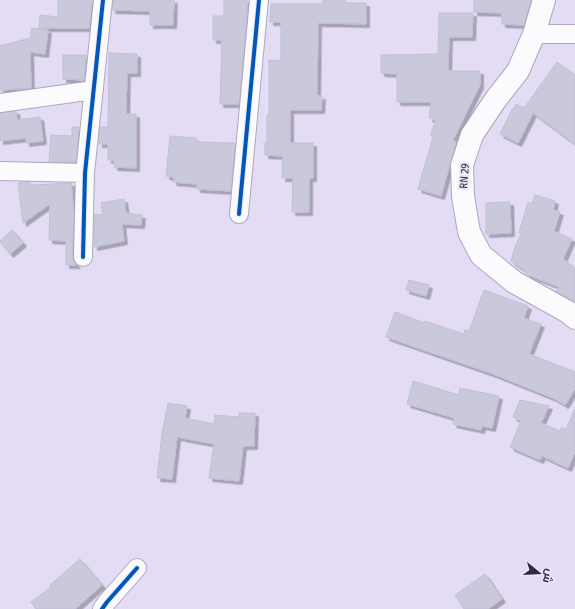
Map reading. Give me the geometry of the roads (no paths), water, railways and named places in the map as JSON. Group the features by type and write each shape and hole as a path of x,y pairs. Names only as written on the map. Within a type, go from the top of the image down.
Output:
{"main road":[{"name":"RN 29","path":"544,0 534,34 518,71 496,99 472,135 462,165 462,196 470,232 481,255 514,282 568,312 575,318"}],"street":[{"path":"83,257 85,173 103,0"},
{"path":"239,214 259,0"},
{"path":"534,34 575,34"},
{"path":"0,103 94,90"},
{"path":"0,171 85,173"},
{"path":"102,609 137,568"}]}
